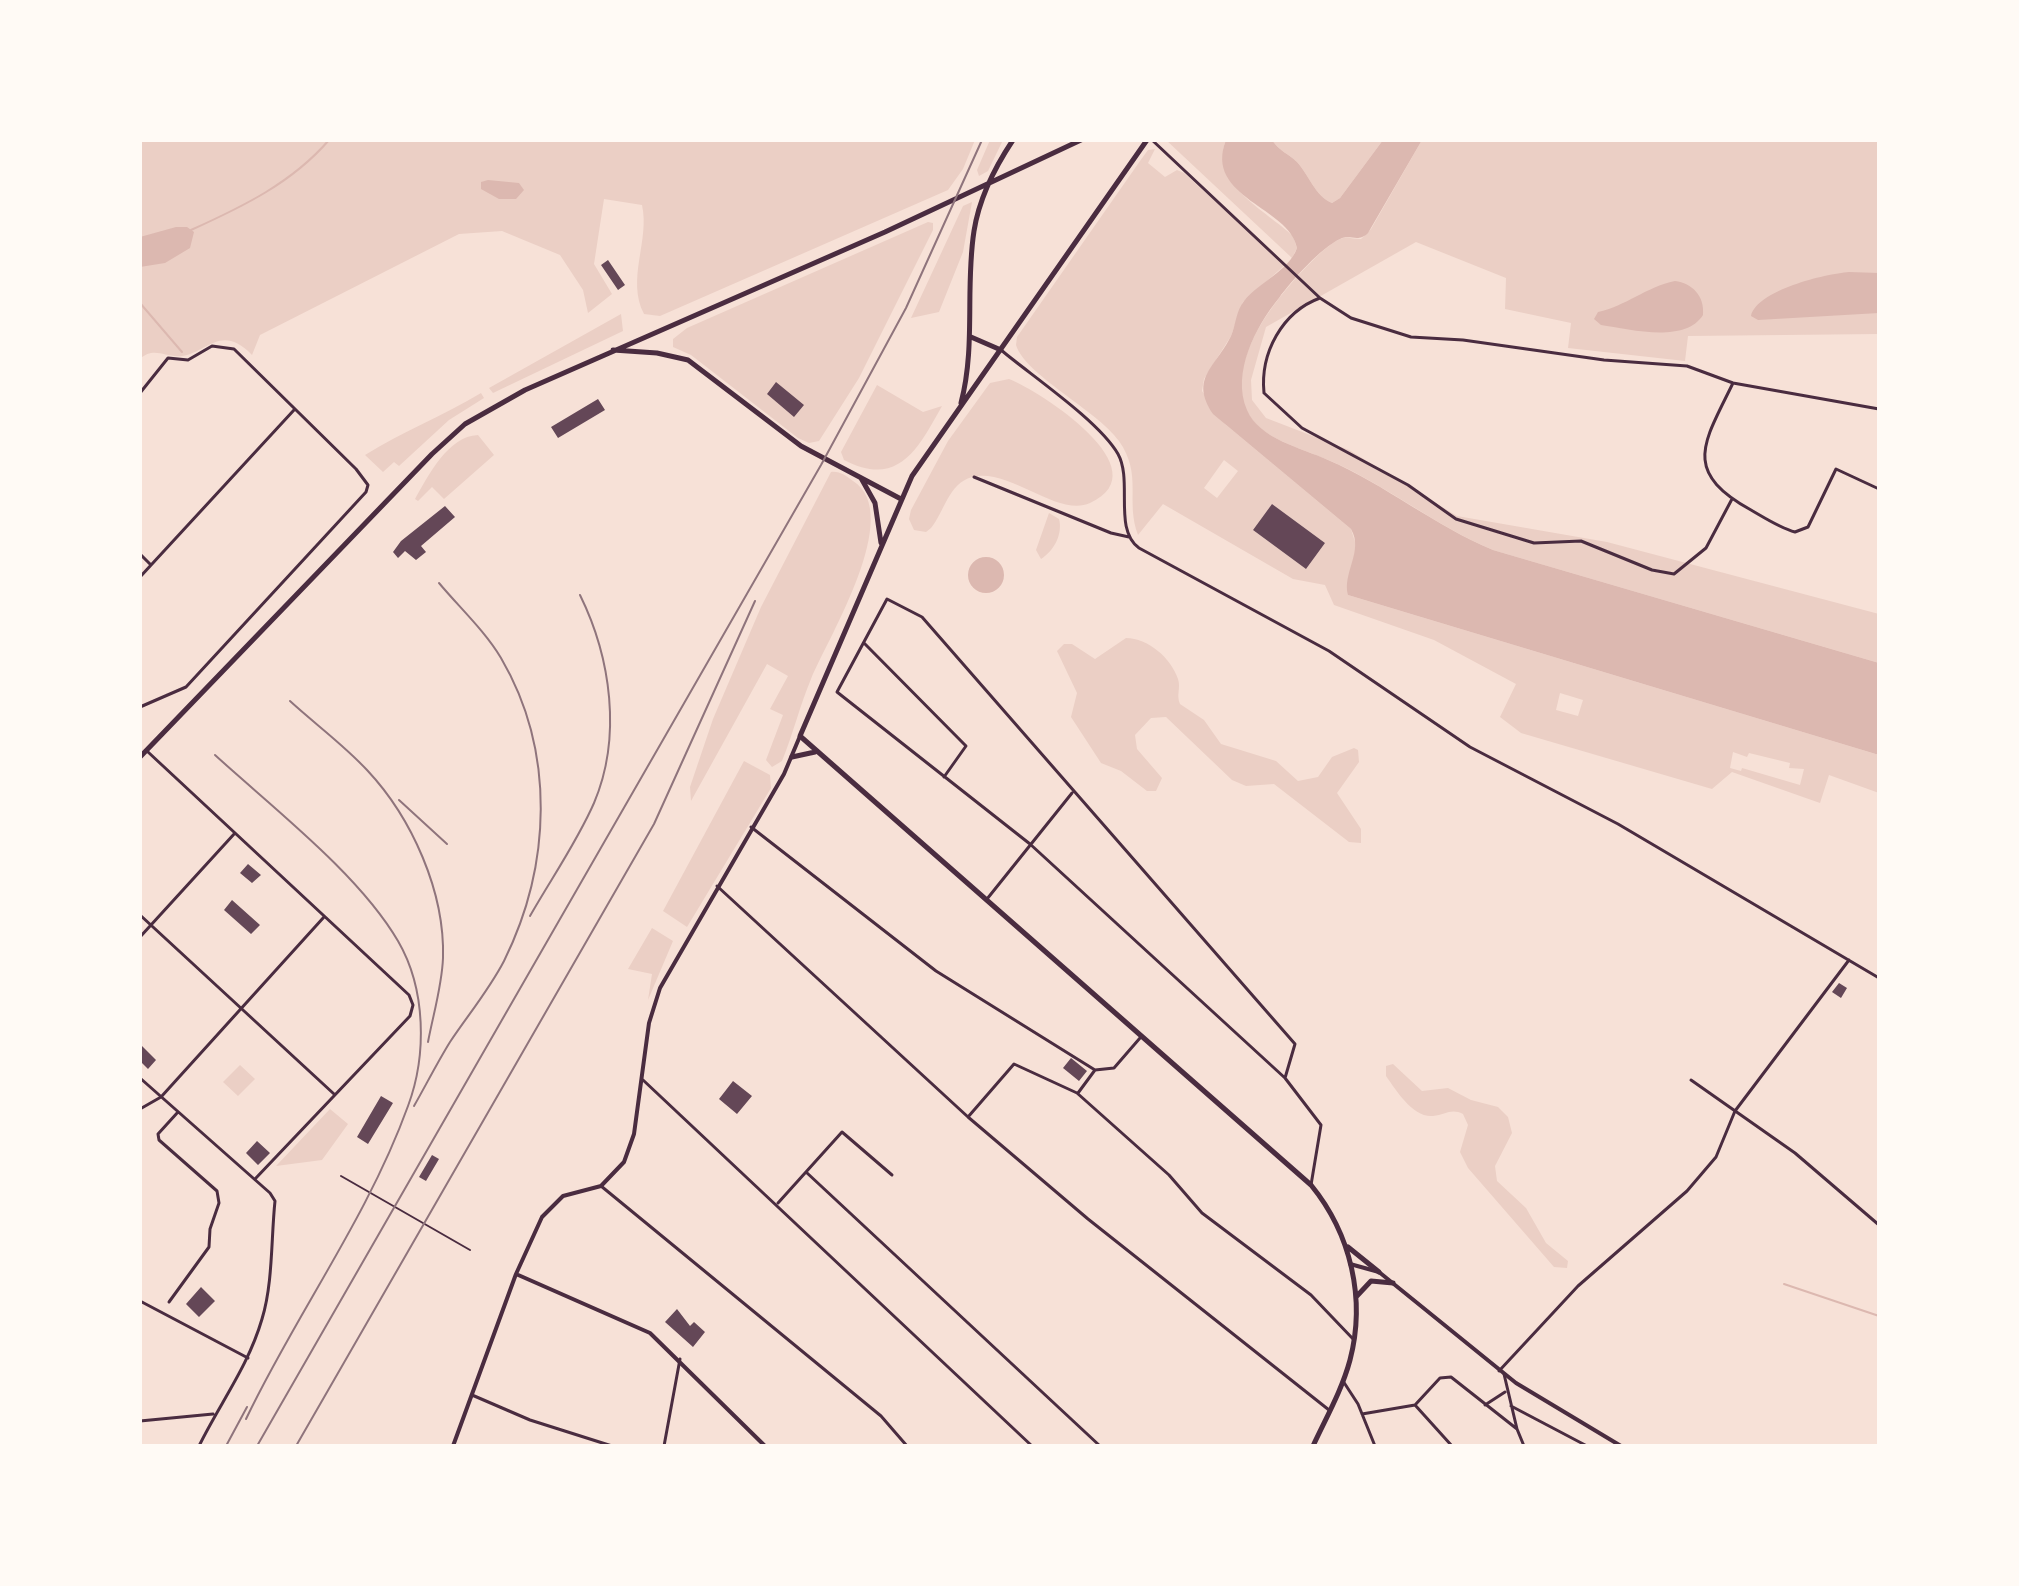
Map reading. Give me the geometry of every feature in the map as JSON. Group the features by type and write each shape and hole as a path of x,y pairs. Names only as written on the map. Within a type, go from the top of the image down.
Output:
{"main road":[{"path":"960,408 970,360 974,228 983,198 1013,140"},
{"path":"140,757 143,747 465,424 525,390 885,232 1081,140"},
{"path":"1150,140 912,476 800,736 1140,1038 1311,1185 1337,1222 1347,1247 1355,1298 1354,1340 1343,1381 1313,1446"},
{"path":"971,337 1001,350"},
{"path":"612,350 657,353 688,360 801,446 901,499"},
{"path":"859,475 875,503 881,544"},
{"path":"792,757 816,752"},
{"path":"1347,1247 1379,1272"},
{"path":"1355,1298 1371,1281 1393,1283"}],"street":[{"path":"1150,140 1320,298 1351,318 1411,337 1474,341 1604,360 1687,366 1733,383 1879,409"},
{"path":"1320,298 1294,311 1280,327 1263,377 1264,393 1302,428 1408,485 1456,519 1534,543 1581,541 1652,570 1674,574 1706,548 1732,499"},
{"path":"140,393 168,358 188,360 212,346 234,349 365,480 366,492 186,687 140,707"},
{"path":"1001,350 1099,431 1116,450 1127,480 1129,537"},
{"path":"1733,383 1704,450 1712,483 1732,499 1788,530 1800,531 1808,527 1836,469 1879,489"},
{"path":"140,577 294,410"},
{"path":"974,477 1111,533 1129,537 1157,558 1329,651 1470,747 1618,824 1879,978"},
{"path":"140,554 151,565"},
{"path":"1285,1078 1295,1044 1072,793 922,617 887,599 837,692 1030,844 1285,1078 1321,1125 1311,1185"},
{"path":"864,643 966,746 944,777"},
{"path":"453,1446 516,1274 542,1217 554,1201 601,1186 624,1162 631,1144 643,1080 649,1023 660,988 792,757 800,736"},
{"path":"143,747 409,995 413,1005 410,1016 255,1179"},
{"path":"986,900 1072,793"},
{"path":"751,827 936,971 1095,1070 1114,1068 1140,1038"},
{"path":"140,937 235,833"},
{"path":"717,886 968,1117 1088,1219 1329,1410"},
{"path":"140,915 335,1095"},
{"path":"140,1109 161,1097 324,917"},
{"path":"1501,1372 1578,1286 1687,1191 1716,1157 1735,1111 1849,960"},
{"path":"968,1117 1014,1064 1077,1093 1169,1175 1202,1213 1311,1295 1354,1340"},
{"path":"1077,1093 1095,1070"},
{"path":"140,1078 255,1179 275,1201 263,1316 248,1358 227,1401 213,1414 199,1446"},
{"path":"643,1080 778,1203 1032,1446"},
{"path":"1691,1080 1795,1153 1879,1225"},
{"path":"169,1302 209,1247 210,1229 219,1203 217,1191 157,1137 178,1112"},
{"path":"778,1203 842,1132 892,1175"},
{"path":"806,1172 1100,1446"},
{"path":"601,1186 881,1416 907,1446"},
{"path":"1350,1264 1379,1272 1501,1372 1621,1446"},
{"path":"516,1274 650,1333 680,1359 765,1446"},
{"path":"140,1301 248,1358"},
{"path":"664,1446 680,1359"},
{"path":"1501,1372 1524,1446"},
{"path":"1362,1414 1415,1405 1434,1382 1447,1376 1517,1429"},
{"path":"1343,1381 1362,1414 1375,1446"},
{"path":"1485,1405 1506,1391"},
{"path":"472,1395 530,1420 612,1446"},
{"path":"1415,1405 1452,1446"},
{"path":"1511,1406 1587,1446"},
{"path":"140,1421 213,1414"}],"path":[{"path":"341,1176 470,1250"}],"shaded area":[{"path":"140,140 975,140 963,169 948,190 660,316 644,314 639,301 637,287 644,219 642,205 604,199 594,264 612,294 588,313 583,290 560,255 502,231 459,234 260,335 252,355 232,341 223,340 191,354 150,353 140,359"},
{"path":"990,140 1003,140 988,171 979,176 977,170"},
{"path":"1166,140 1226,140 1223,156 1233,183 1293,236 1297,248 1292,258"},
{"path":"1226,140 1272,140 1297,162 1317,190 1332,203 1340,198 1383,140 1422,140 1368,233 1361,237 1340,239 1325,249 1291,283 1262,322 1248,351 1242,381 1247,410 1261,428 1282,441 1370,481 1493,550 1879,663 1879,755 1348,595 1348,578 1355,546 1351,529 1213,414 1206,402 1204,382 1207,373 1231,336 1241,305 1281,270 1297,248 1291,234 1280,222 1237,189 1226,176 1222,160"},
{"path":"1272,140 1383,140 1340,198 1332,203 1317,190 1297,162"},
{"path":"1422,140 1879,140 1879,334 1688,336 1685,361 1568,348 1571,323 1505,309 1506,278 1416,242 1266,327 1251,380 1252,400 1266,418 1349,450 1457,516 1607,542 1879,614 1879,663 1493,550 1343,467 1271,436 1254,422 1243,400 1241,385 1247,354 1260,325 1290,285 1327,247 1343,238 1361,239 1371,229"},
{"path":"1155,149 1148,163 1165,177 1177,170 1184,173 1285,265 1243,302 1231,336 1204,379 1202,391 1225,424 1351,529 1356,545 1348,595 1879,755 1879,793 1829,775 1820,803 1732,772 1712,789 1521,733 1500,717 1516,684 1434,640 1334,605 1325,585 1293,579 1163,504 1138,535 1134,523 1130,465 1119,441 1109,429 1033,368 1016,345 1017,337 1148,150","holes":["1224,460 1238,471 1217,498 1204,488","1272,504 1325,543 1306,569 1253,530","1560,693 1583,700 1578,716 1556,710","1733,752 1747,757 1749,753 1790,763 1789,768 1804,769 1800,785 1742,768 1741,771 1730,768"]},
{"path":"481,182 519,183 524,190 516,199 499,199 481,189"},
{"path":"972,202 963,252 939,312 911,318 963,206"},
{"path":"928,222 933,223 933,230 859,378 819,441 809,443 798,438 691,355 673,347 673,339 687,328"},
{"path":"187,227 194,232 190,248 165,263 140,267 140,237"},
{"path":"1849,272 1879,273 1879,313 1758,320 1751,316 1765,298 1778,291 1809,280"},
{"path":"1675,281 1687,284 1700,296 1703,315 1695,324 1670,332 1656,332 1601,325 1594,319 1598,312"},
{"path":"621,314 623,331 493,393 489,388"},
{"path":"1009,379 1045,399 1088,433 1105,452 1112,471 1109,489 1090,503 1077,506 1048,499 1002,479 972,477 952,492 931,528 926,532 914,530 909,519 911,510 948,441 990,383"},
{"path":"877,385 923,412 942,406 915,449 893,466 879,470 863,468 844,460 841,452"},
{"path":"481,393 484,398 449,420 399,466 394,462 383,472 365,455 394,438"},
{"path":"478,435 494,455 444,499 432,487 418,501 415,499 448,450 467,437"},
{"path":"831,472 840,473 853,481 867,497 871,520 867,547 858,577 807,689 782,761 772,767 766,760 783,715 770,709 788,676 767,664 691,801 690,787 713,719 761,607"},
{"path":"1049,513 1059,519 1060,530 1053,547 1041,559 1036,550"},
{"path":"986,557 999,562 1004,575 999,588 986,593 973,588 968,575 973,562"},
{"path":"1126,638 1150,645 1164,657 1178,679 1180,704 1204,720 1221,744 1276,761 1298,781 1318,777 1332,757 1354,748 1358,750 1359,762 1337,793 1361,829 1361,843 1349,842 1274,784 1246,786 1232,780 1166,717 1151,718 1135,735 1137,749 1162,778 1156,791 1147,791 1121,771 1101,763 1071,717 1077,693 1057,651 1064,644 1072,644 1095,659"},
{"path":"744,761 770,775 771,788 687,927 663,911"},
{"path":"652,928 673,941 648,1000 652,974 628,969"},
{"path":"1393,1064 1422,1091 1448,1088 1471,1100 1498,1107 1508,1117 1512,1133 1495,1166 1497,1181 1526,1208 1546,1243 1568,1261 1567,1268 1554,1267 1468,1168 1460,1152 1468,1125 1463,1114 1451,1112 1433,1116 1412,1108 1386,1076 1386,1066"},
{"path":"240,1065 255,1079 238,1096 223,1082"},
{"path":"330,1109 348,1124 322,1160 276,1166"}],"building":[{"path":"608,260 625,285 618,290 601,265"},
{"path":"776,382 804,405 794,417 767,394"},
{"path":"598,399 605,410 558,438 551,427"},
{"path":"1272,504 1325,543 1306,569 1253,530"},
{"path":"445,506 455,517 421,546 426,552 416,560 405,551 398,558 393,552 401,541"},
{"path":"248,864 261,875 252,883 240,873"},
{"path":"232,900 260,925 251,934 224,910"},
{"path":"1839,983 1847,988 1841,998 1832,992"},
{"path":"140,1044 156,1060 148,1069 140,1061"},
{"path":"1071,1058 1087,1071 1079,1081 1063,1068"},
{"path":"733,1081 752,1096 737,1114 719,1099"},
{"path":"381,1096 393,1103 368,1144 357,1137"},
{"path":"257,1141 270,1153 258,1165 246,1153"},
{"path":"432,1155 439,1159 426,1181 419,1177"},
{"path":"201,1287 215,1301 199,1317 186,1304"},
{"path":"677,1309 690,1326 694,1322 705,1332 693,1347 665,1322"}],"waterway":[{"path":"191,230 247,203 283,181 329,140"},
{"path":"140,303 182,352"},
{"path":"1784,1284 1879,1316"}],"railway":[{"path":"257,1446 821,465 906,308 982,140"},
{"path":"414,1106 450,1042 498,972 520,925 531,887 541,809 539,770 519,694 495,648 439,583"},
{"path":"530,916 587,818 603,778 608,752 610,725 605,671 591,619 580,595"},
{"path":"296,1446 654,824 755,601"},
{"path":"290,701 367,770 398,810 423,857 438,908 443,958 428,1042"},
{"path":"215,755 314,843 381,916 407,960 414,980 421,1022 414,1086 392,1147 246,1419"},
{"path":"399,800 447,844"},
{"path":"226,1446 247,1407"}]}
